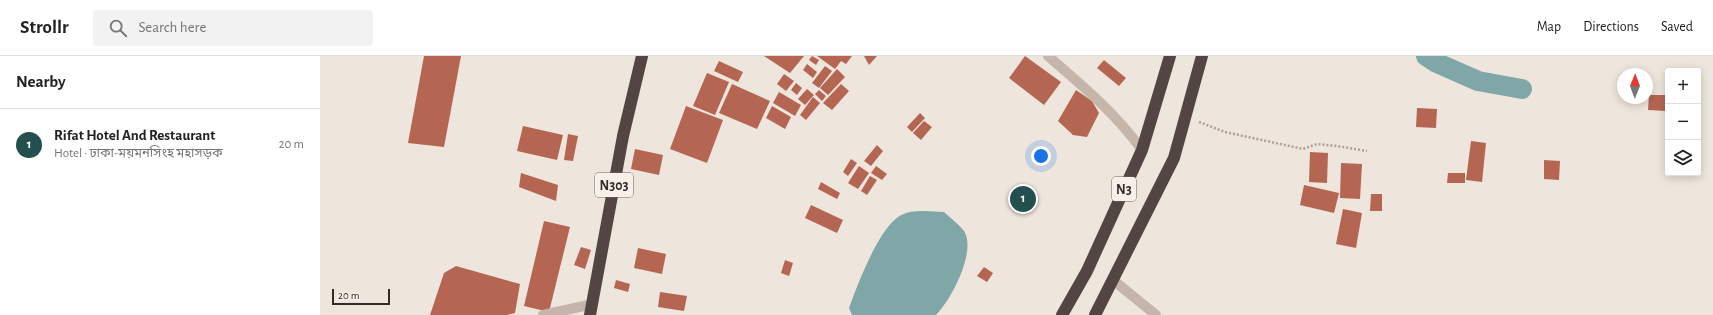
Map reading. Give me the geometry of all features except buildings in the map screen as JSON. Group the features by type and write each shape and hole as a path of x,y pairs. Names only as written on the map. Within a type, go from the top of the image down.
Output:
{"highway":[{"name":"N303","path":"592,309 623,136 642,56"},
{"name":"N3","path":"1062,315 1087,271 1142,150 1170,56"},
{"name":"N3","path":"1095,315 1174,158 1202,56"}],"street":[{"path":"1048,56 1102,102 1142,150"},
{"path":"1113,280 1156,315"},
{"path":"543,315 592,309"}],"path":[{"path":"1185,117 1225,132 1303,149 1316,144 1367,151"}],"water":[{"path":"925,211 944,212 962,228 967,240 965,262 955,287 942,308 936,315 852,315 849,308 864,270 871,255 887,229 895,219 904,214"}],"waterway":[{"path":"1426,56 1435,62 1478,81 1522,89"}],"place":[{"name":"Rifat Hotel And Restaurant","path":"1023,199"}]}
